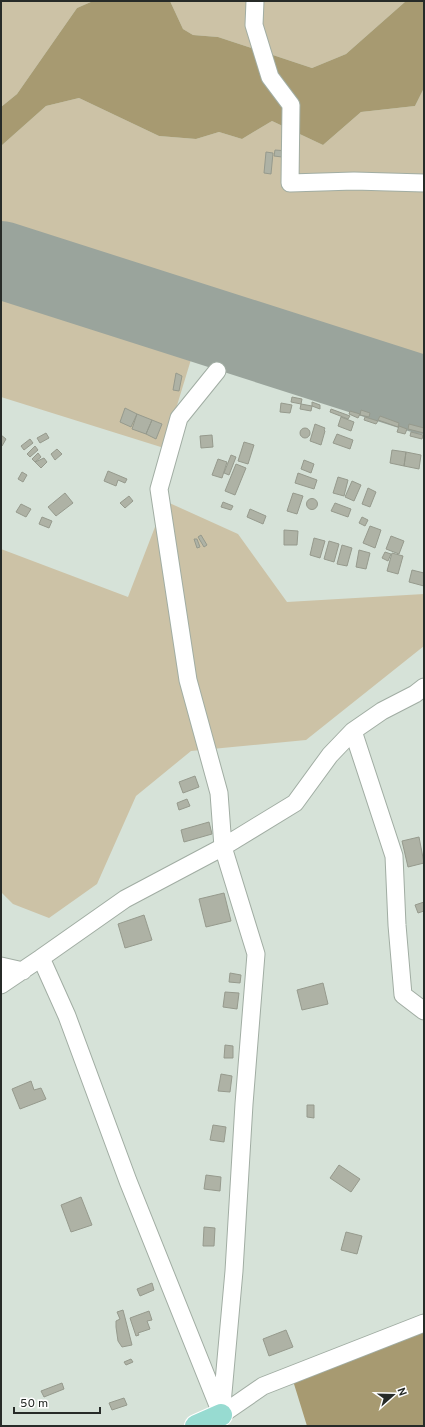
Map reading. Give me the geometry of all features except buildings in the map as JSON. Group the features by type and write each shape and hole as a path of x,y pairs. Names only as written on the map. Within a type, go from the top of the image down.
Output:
{"main road":[{"path":"196,1426 220,1422"}],"street":[{"path":"255,1 254,25 270,77 291,105 290,183 354,181 424,183"},
{"path":"217,370 179,418 159,489 188,680 219,793 223,847 256,954 244,1104 234,1271 220,1422"},
{"path":"1,984 23,971 125,899 223,847 294,803 330,755 353,732 382,711 416,694 424,687"},
{"path":"353,732 394,856 397,925 403,995 424,1011"},
{"path":"41,958 67,1016 128,1182 220,1422"},
{"path":"1,966 23,971"},
{"path":"220,1422 263,1386 424,1323"}],"shaded area":[{"path":"1,1 93,1 77,8 17,94 1,107"},
{"path":"93,1 170,1 183,29 193,35 218,37 312,68 346,54 406,1 424,1 424,88 415,106 361,112 323,145 272,121 242,139 219,132 196,139 159,136 79,98 46,106 1,146 1,107 17,94 77,8"},
{"path":"170,1 406,1 346,54 312,68 218,37 193,35 183,29"},
{"path":"424,88 424,426 193,353 164,448 1,397 1,146 46,106 79,98 159,136 196,139 219,132 242,139 272,121 323,145 361,112 415,106"},
{"path":"165,501 238,534 287,602 424,594 424,646 306,740 191,751 136,796 97,884 49,918 13,904 1,892 1,549 128,597"},
{"path":"424,1314 424,1426 307,1426 290,1371"}],"runway":[{"path":"1,260 424,395"}]}
